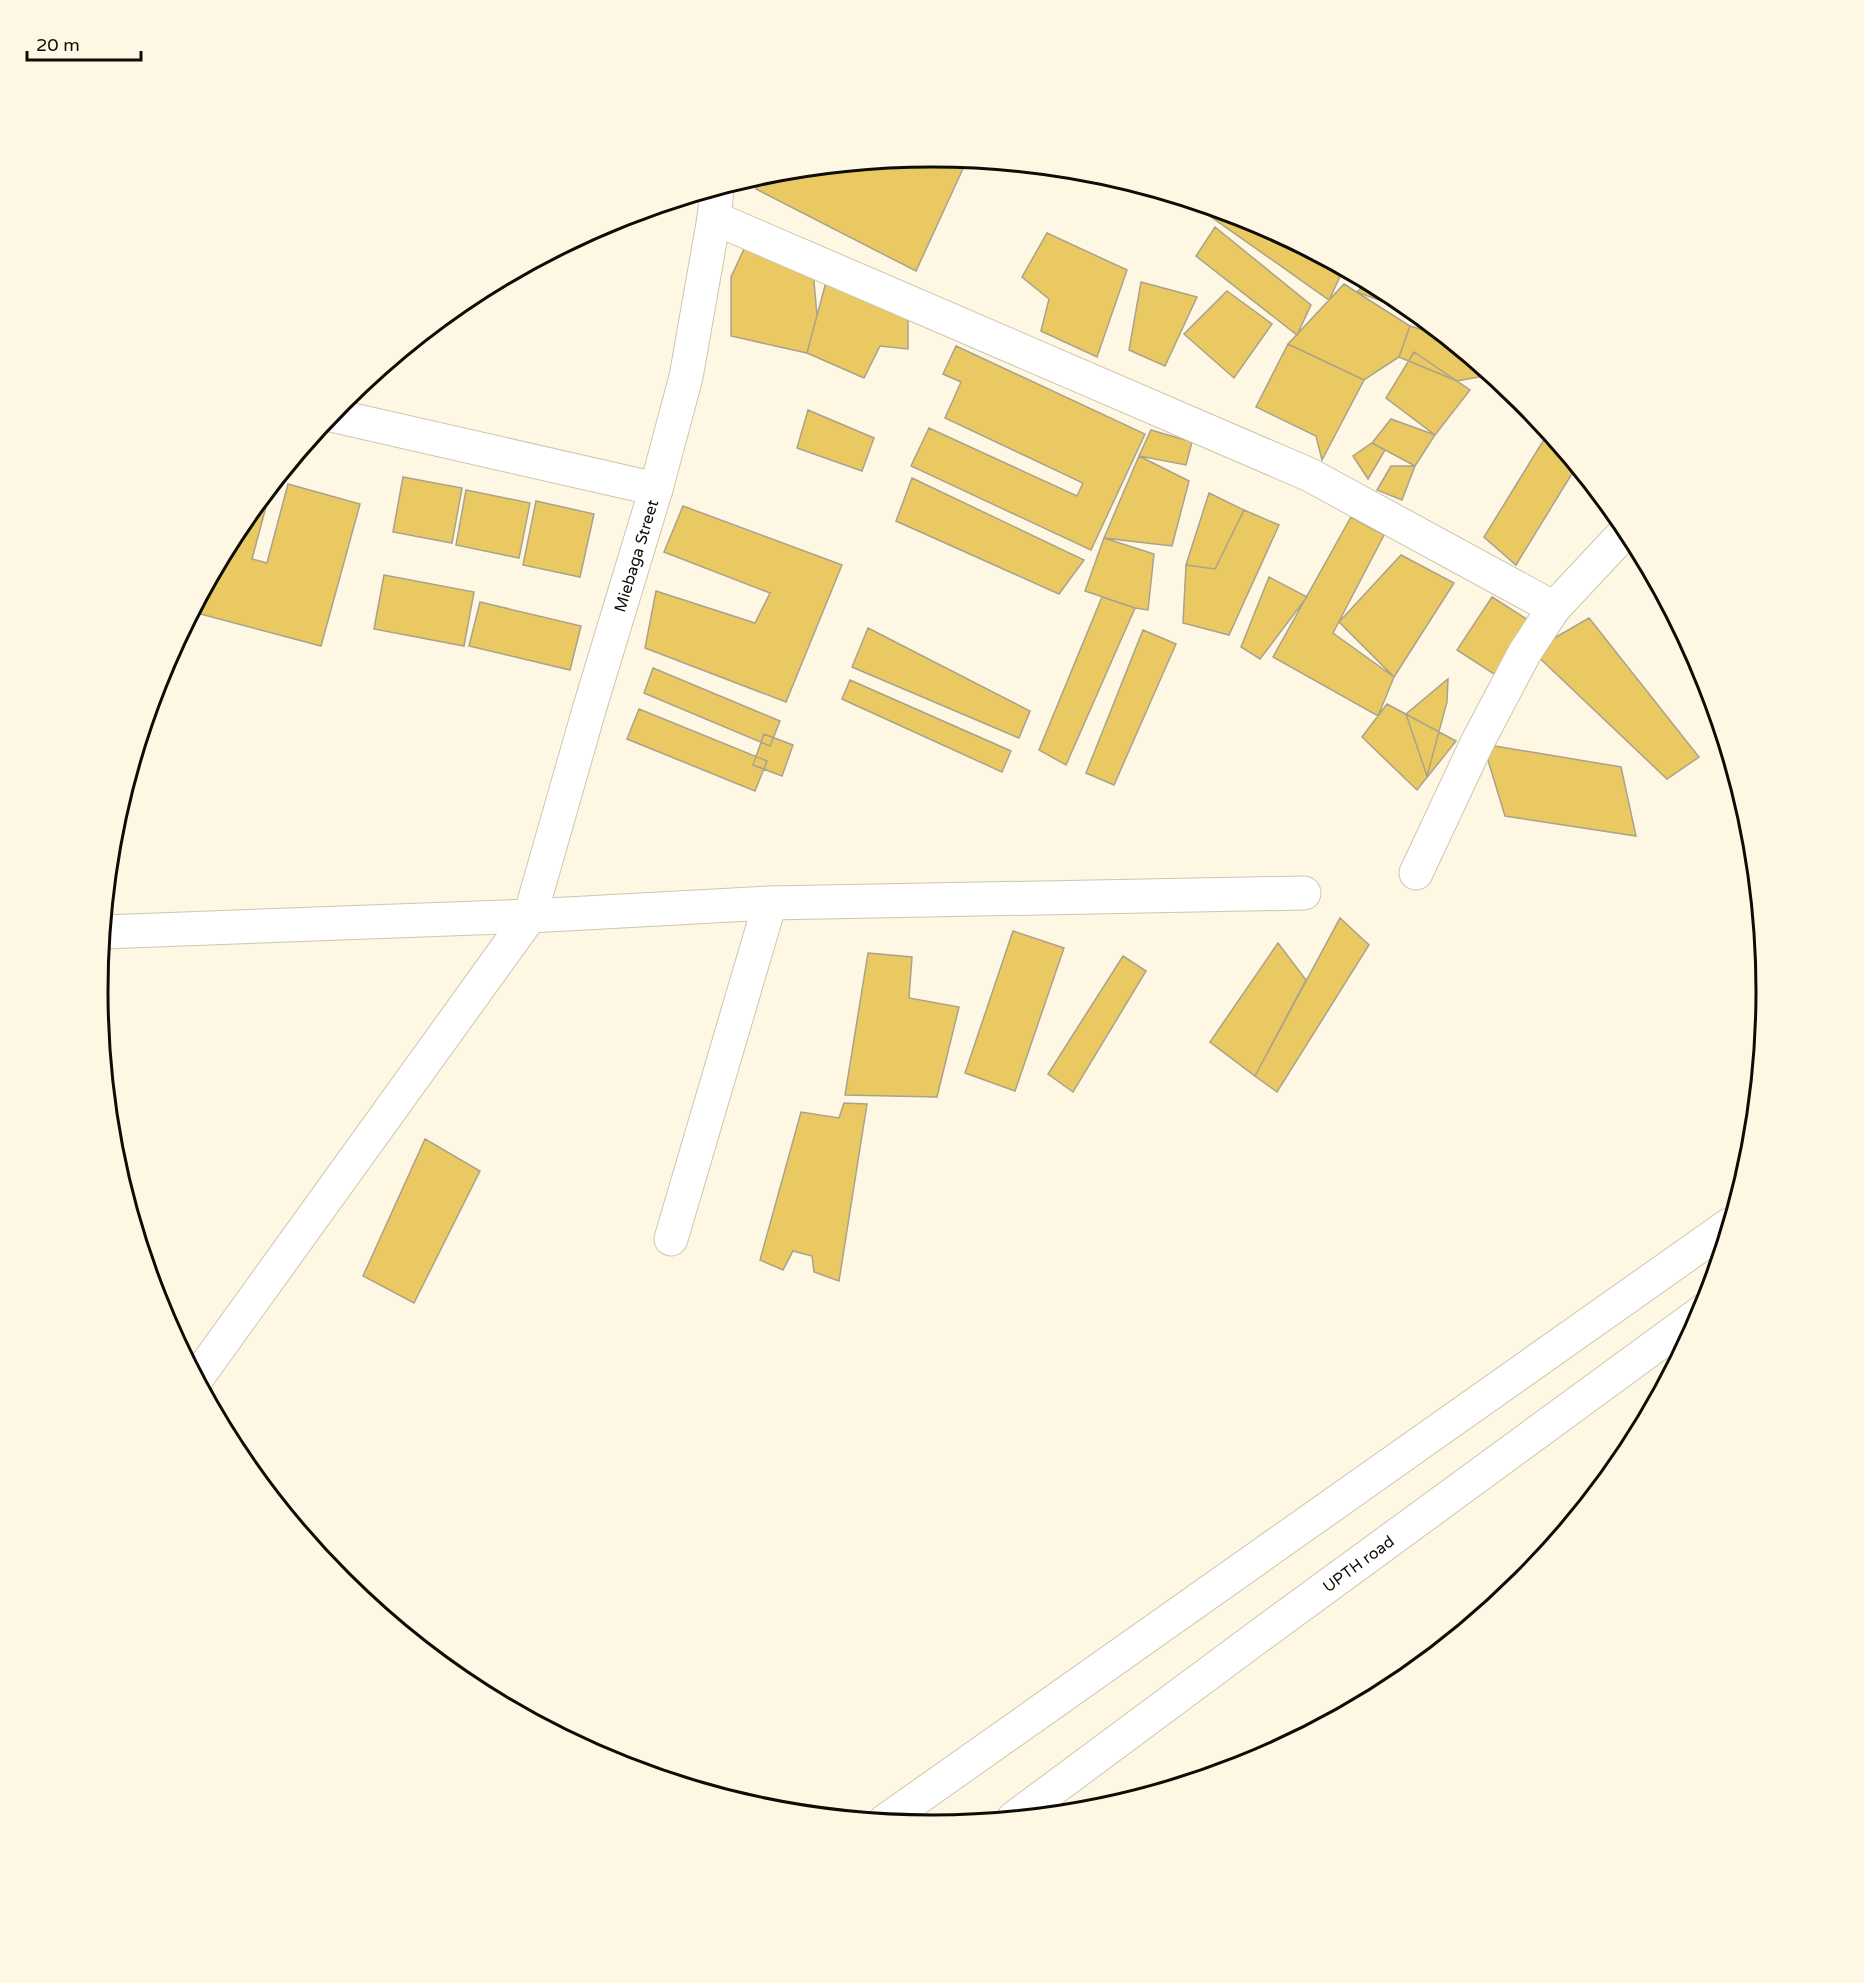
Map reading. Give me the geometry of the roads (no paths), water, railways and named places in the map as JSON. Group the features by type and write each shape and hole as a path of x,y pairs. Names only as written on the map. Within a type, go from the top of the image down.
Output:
{"street":[{"name":"Miebaga Street","path":"201,1372 530,916 656,489 686,377 716,203"},
{"path":"716,203 1310,475 1554,608"},
{"path":"341,417 656,489"},
{"path":"1416,873 1478,743 1525,652 1554,608 1620,538"},
{"path":"111,932 530,916 770,903 1304,893"},
{"path":"671,1239 770,903"},
{"path":"894,1815 1720,1232"},
{"name":"UPTH road","path":"1025,1810 1685,1324"}]}
